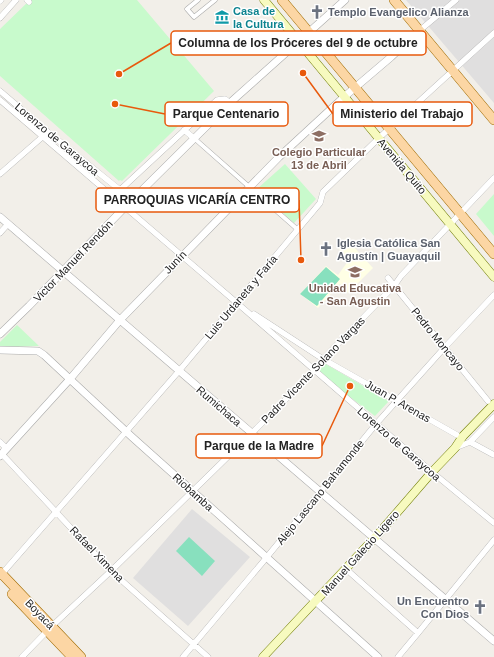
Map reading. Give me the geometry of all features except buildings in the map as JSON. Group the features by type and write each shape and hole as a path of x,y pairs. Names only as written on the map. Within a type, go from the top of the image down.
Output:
{"main road":[{"name":"Avenida Quito","path":"264,0 494,277"},
{"name":"Avenida Quito","path":"282,0 494,254"},
{"path":"394,0 419,32 494,120"},
{"name":"Manuel Galecio Ligero","path":"263,657 374,539 432,472 455,448 491,402"},
{"name":"Boyacá","path":"0,575 50,629 72,657"},
{"name":"Boyacá","path":"50,629 81,657"}],"street":[{"path":"0,18 16,0"},
{"path":"198,0 187,9 194,17 215,0"},
{"name":"Victor Manuel Rendón","path":"0,334 230,103 345,0"},
{"path":"419,32 456,0"},
{"name":"Junín","path":"1,455 70,379 120,320 279,157 355,87 419,32"},
{"name":"Luis Urdaneta y Faría","path":"0,575 126,433 237,303 320,203 323,192 379,138 494,33"},
{"name":"Lorenzo de Garaycoa","path":"0,91 120,190"},
{"path":"125,207 120,190 217,100 225,99 230,103"},
{"name":"Lorenzo de Garaycoa","path":"0,100 42,138 125,207 314,371 494,523"},
{"path":"184,130 297,229"},
{"path":"0,174 48,132"},
{"name":"Padre Vicente Solano Vargas","path":"22,657 252,434 314,371 323,359 394,286 400,276 494,178"},
{"name":"Rumichaca","path":"0,217 494,641"},
{"path":"0,233 8,224"},
{"name":"Pedro Moncayo","path":"388,278 491,402"},
{"name":"Alejo Lascano Bahamonde","path":"183,657 376,424 494,295"},
{"name":"Juan P. Arenas","path":"237,303 323,359 457,435"},
{"name":"Riobamba","path":"0,350 38,352 44,355 126,433 378,657"},
{"name":"Manuel Galecio Ligero","path":"455,448 470,442 494,417"},
{"path":"0,442 4,447 1,455"},
{"path":"470,442 494,455"},
{"name":"Rafael Ximena","path":"1,455 112,571 208,657"},
{"path":"398,657 494,540"},
{"path":"346,569 418,633"}],"shaded area":[{"path":"406,0 494,0 494,103"},
{"name":"Unidad Educativa - San Agustin","path":"346,238 373,268 348,293 340,284 318,308 300,294 326,266 338,275 348,260 338,248"},
{"path":"192,509 250,557 188,626 133,578"}],"green space":[{"path":"30,0 137,0 214,91 122,181 119,181 0,76 0,29"},
{"path":"285,164 316,199 294,223 257,189"},
{"path":"494,194 494,236 476,214"},
{"path":"326,267 340,279 317,306 300,294"},
{"path":"17,325 39,346 0,347 0,342"},
{"path":"324,363 389,401 375,416 317,372"},
{"path":"189,537 215,561 202,576 176,551"}],"place":[{"name":"Templo Evangelico Alianza","path":"317,12"},
{"name":"Casa de la Cultura","path":"222,17"},
{"name":"Ministerio del Trabajo","path":"303,73"},
{"name":"Columna de los Próceres del 9 de octubre","path":"119,74"},
{"name":"Parque Centenario","path":"115,104"},
{"name":"Colegio Particular 13 de Abril","path":"319,136"},
{"name":"Iglesia Católica San Agustín | Guayaquil","path":"326,249"},
{"name":"PARROQUIAS VICARÍA CENTRO","path":"301,260"},
{"name":"Unidad Educativa - San Agustin","path":"355,272"},
{"name":"Parque de la Madre","path":"350,386"},
{"name":"Un Encuentro Con Dios","path":"480,607"}]}
